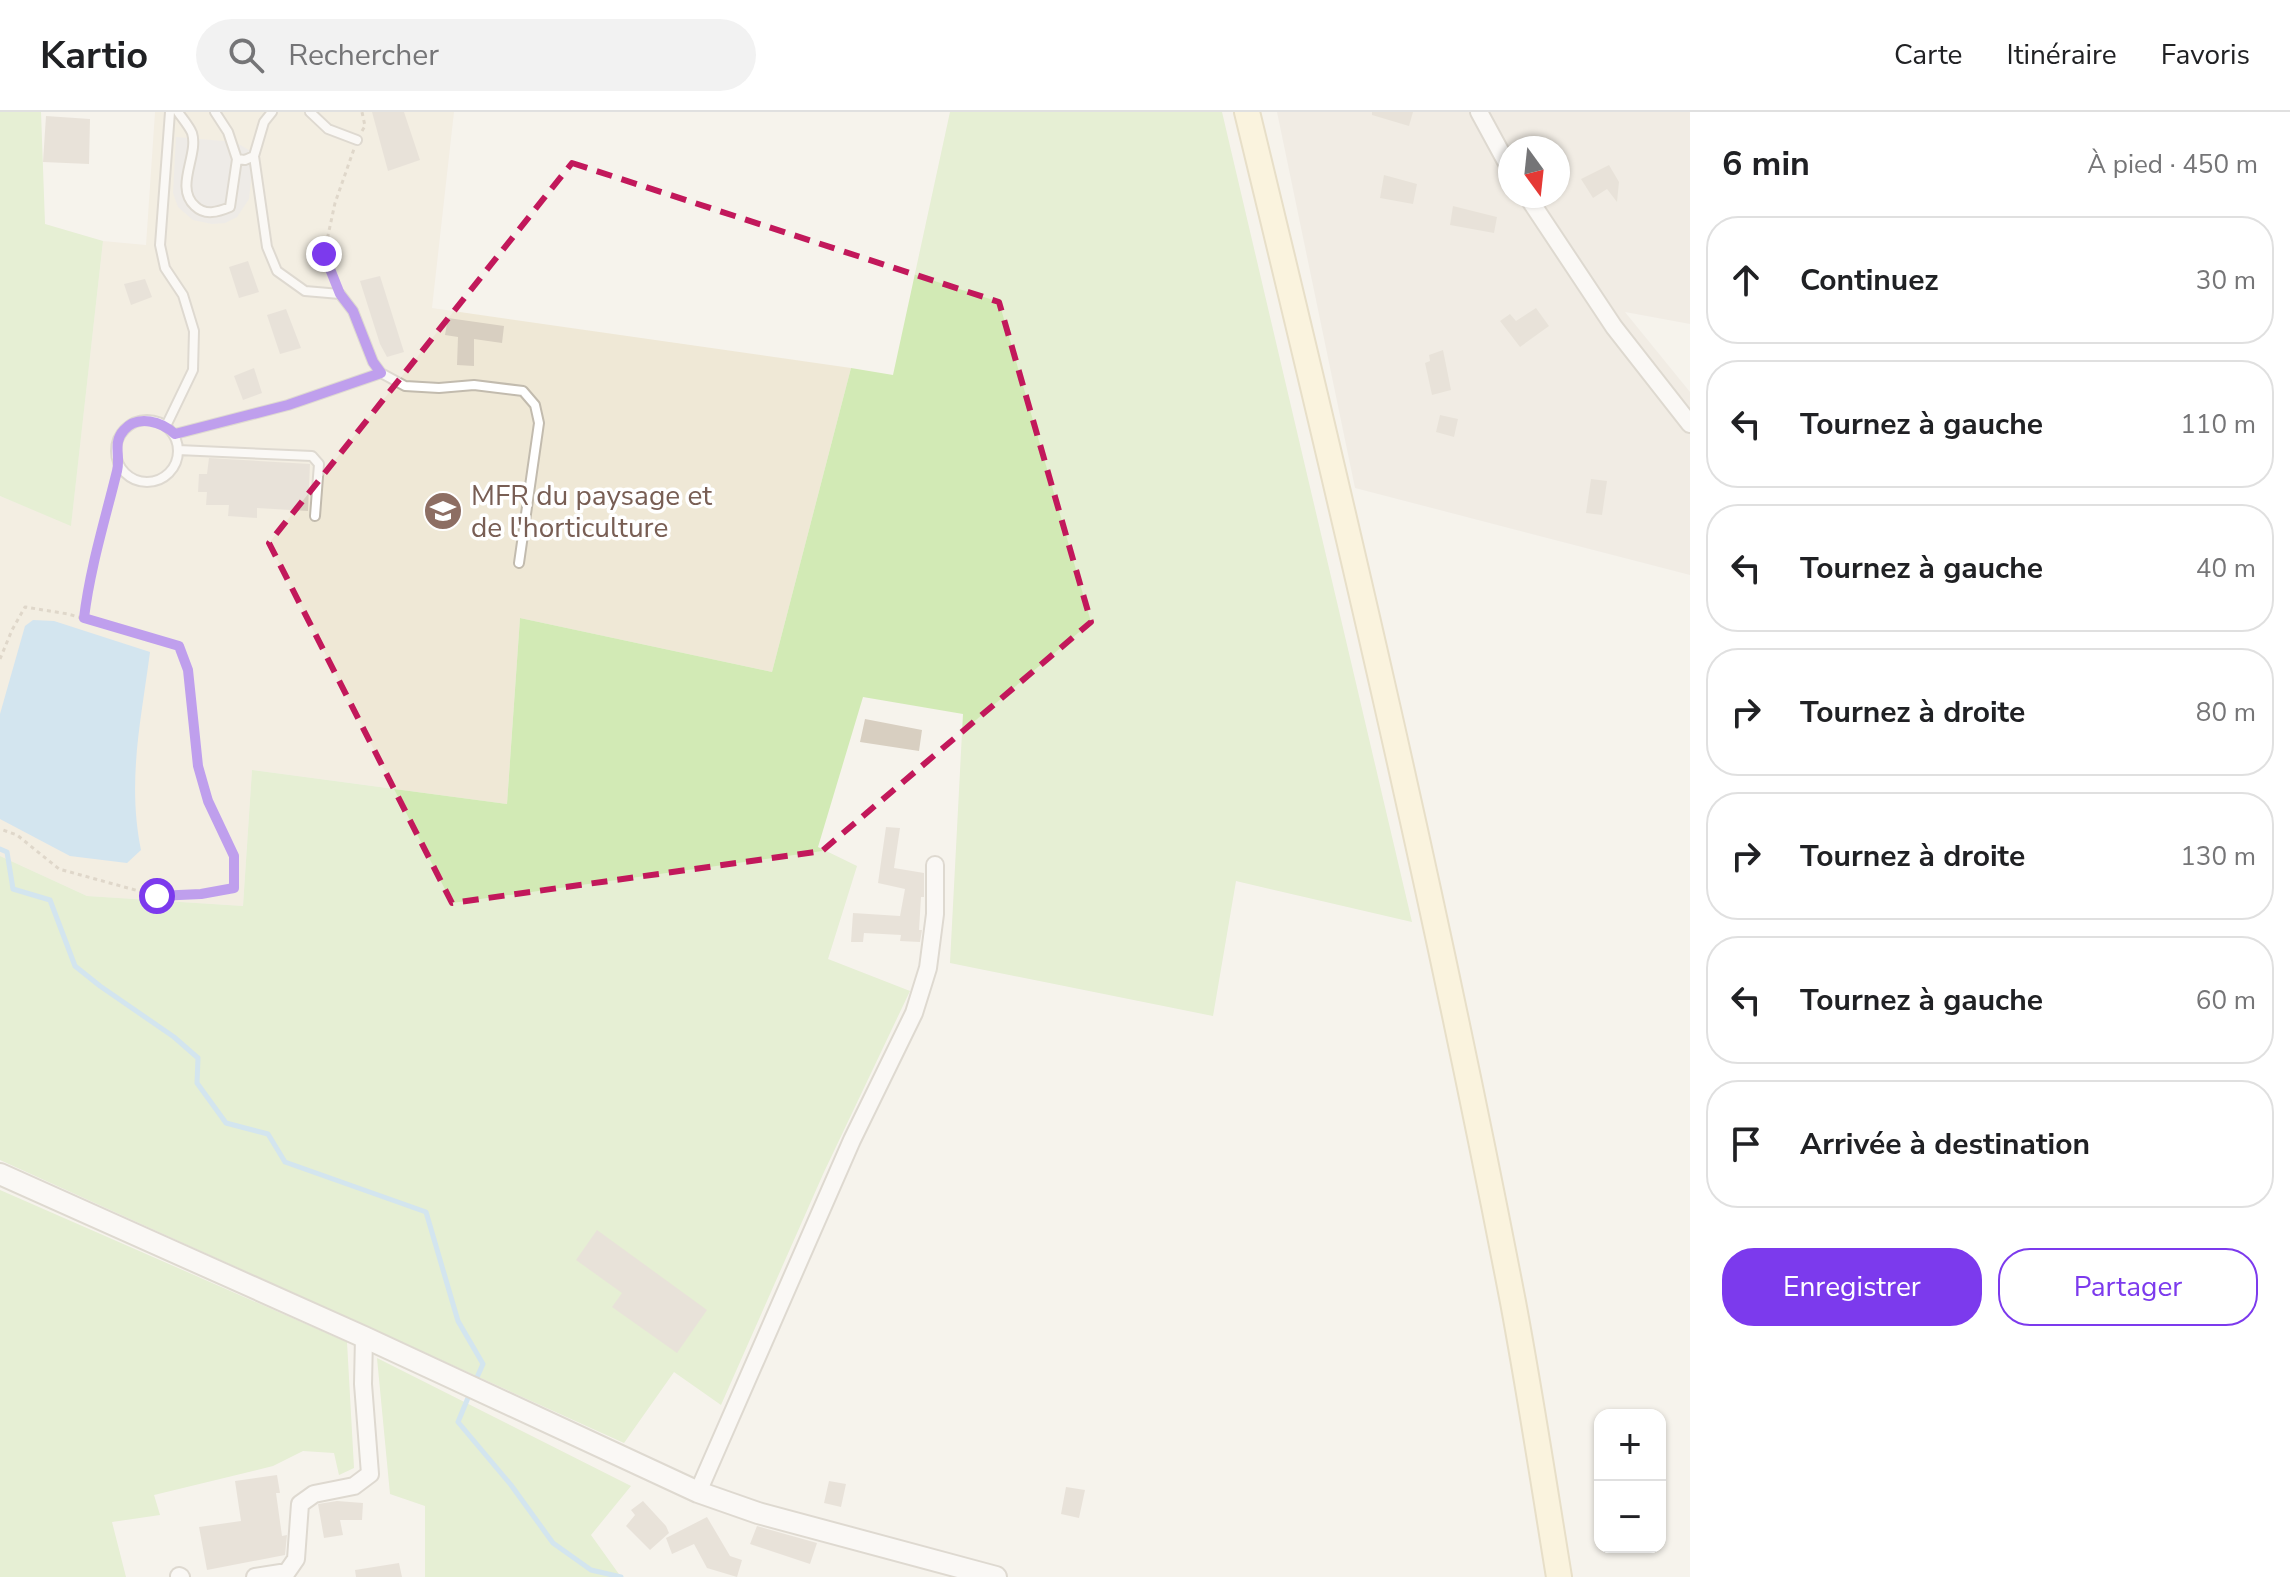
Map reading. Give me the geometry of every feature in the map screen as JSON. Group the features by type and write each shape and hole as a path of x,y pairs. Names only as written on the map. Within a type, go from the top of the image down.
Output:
{"main road":[{"path":"1247,112 1338,485 1407,788 1513,1306 1559,1577"}],"street":[{"path":"1479,112 1498,147"},
{"path":"1535,208 1614,327 1690,424"},
{"path":"698,1492 852,1140 914,1013 928,968 935,914 935,865"},
{"path":"0,1174 364,1337 698,1492 758,1513 996,1577"},
{"path":"255,1577 287,1572 296,1559 300,1504 314,1494 354,1486 370,1474 363,1384 364,1337"}],"lane":[{"path":"166,426 193,370 194,331 183,295 165,268 160,245 170,112"},
{"path":"178,112 192,134 187,190 190,201 207,212 230,207 237,159 228,132 215,112"},
{"path":"272,112 264,122 254,156 267,247 277,271 305,291 340,294 353,311 373,362 381,373 405,386 439,388 474,385 523,391 535,405 539,423 519,563"},
{"path":"310,112 328,129 357,140"},
{"path":"237,159 254,156"},
{"path":"175,434 288,405 381,373"},
{"path":"146,421 166,426 175,434 178,450 170,471 157,481 141,483 129,477 119,465 117,442 123,430 146,421"},
{"path":"178,450 312,456 319,464 315,516"}],"path":[{"path":"340,294 324,254 335,203 365,126 362,112"},
{"path":"84,618 88,585 119,465"},
{"path":"0,659 25,607 84,618 179,646 188,670 198,766 208,801 234,856 234,888 201,894 157,896 59,869 17,835 0,829"}],"highlighted area":[{"path":"572,163 999,302 1091,622 822,851 452,903 269,543"}],"shaded area":[{"name":"MFR du paysage et de l'horticulture","path":"155,112 454,112 432,308 851,368 772,672 520,618 507,804 252,770 243,906 87,896 0,856 0,496 71,525 103,241 146,245"},
{"path":"1277,112 1690,112 1690,324 1625,312 1690,392 1690,575 1355,488"},
{"path":"176,137 235,142 254,153 249,199 237,217 225,223 212,224 193,220 178,207 173,193"}],"green space":[{"path":"0,112 41,112 45,224 103,241 71,526 0,496"},
{"path":"950,112 1222,112 1412,922 1236,881 1213,1016 950,963 963,714 863,697 818,847 857,866 828,959 910,991 824,1172 721,1405 674,1372 624,1443 0,1160 0,856 87,896 243,906 252,770 507,804 520,618 772,672 851,368 893,375"},
{"path":"0,1190 347,1342 354,1468 339,1475 334,1453 303,1451 273,1466 154,1495 160,1515 112,1522 126,1577 0,1577"},
{"path":"377,1358 631,1486 591,1535 621,1577 425,1577 425,1506 390,1494"}],"water":[{"path":"33,620 54,621 150,652 135,775 141,850 127,863 70,856 0,819 0,714 25,626"}],"building":[{"path":"372,112 404,112 420,160 388,171"},
{"path":"1372,112 1413,112 1409,126 1372,115"},
{"path":"46,116 90,119 89,164 43,162"},
{"path":"1609,165 1619,182 1617,202 1607,189 1593,198 1581,179"},
{"path":"1384,175 1417,184 1413,204 1380,198"},
{"path":"1453,206 1497,217 1494,233 1450,225"},
{"path":"248,261 259,292 239,298 229,267"},
{"path":"380,276 404,352 387,357 360,281"},
{"path":"145,279 152,297 131,305 124,284"},
{"path":"1536,308 1549,326 1520,347 1500,321 1510,314 1516,321"},
{"path":"286,309 301,348 280,354 267,315"},
{"path":"448,318 504,326 502,343 474,339 474,366 457,365 458,337 445,335"},
{"path":"1443,350 1451,390 1432,395 1425,363 1430,361 1429,355"},
{"path":"254,368 262,393 243,400 234,376"},
{"path":"1440,415 1458,419 1454,437 1436,432"},
{"path":"209,458 310,464 308,511 257,508 257,518 228,516 229,505 206,505 207,492 198,492 199,474 207,474"},
{"path":"1591,479 1607,481 1602,515 1586,513"},
{"path":"865,719 922,730 919,751 860,742"},
{"path":"886,827 900,828 894,868 924,873 920,942 900,941 901,935 864,933 863,942 851,942 853,913 900,916 905,889 878,883"},
{"path":"597,1230 707,1310 677,1353 612,1307 622,1293 576,1260"},
{"path":"277,1475 280,1493 276,1493 282,1536 287,1535 285,1555 207,1570 199,1527 241,1521 235,1481"},
{"path":"829,1481 846,1484 841,1507 824,1503"},
{"path":"1066,1487 1085,1490 1079,1518 1061,1514"},
{"path":"337,1501 363,1503 362,1520 340,1520 343,1535 324,1538 318,1504"},
{"path":"643,1501 669,1533 650,1550 626,1526 635,1515 631,1510"},
{"path":"707,1517 730,1556 742,1560 737,1577 707,1568 694,1544 672,1554 666,1538"},
{"path":"757,1526 817,1543 810,1564 750,1544"},
{"path":"399,1563 402,1577 356,1577 355,1570"}],"waterway":[{"path":"0,849 7,852 13,889 50,900 75,966 174,1037 198,1058 197,1083 226,1123 268,1134 285,1162 426,1212 458,1321 483,1364 474,1384"},
{"path":"470,1393 458,1422 511,1485 553,1543 591,1570 621,1577"}],"place":[{"name":"MFR du paysage et de l'horticulture","path":"443,511"}],"route":[{"path":"157,896 201,894 234,888 234,856 208,801 198,766 188,670 179,646 84,618 88,585 119,465 117,442 123,430 130,425 158,422 175,434 288,405 381,373 373,362 353,311 340,294 324,254"}]}
